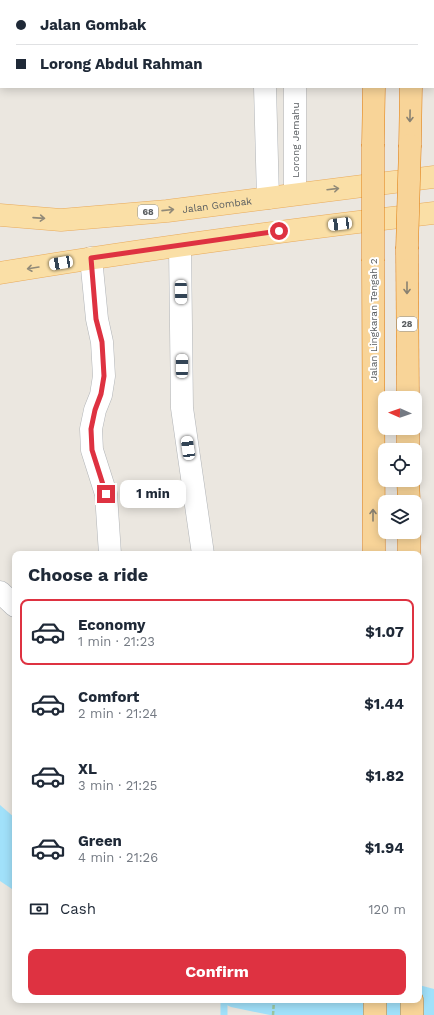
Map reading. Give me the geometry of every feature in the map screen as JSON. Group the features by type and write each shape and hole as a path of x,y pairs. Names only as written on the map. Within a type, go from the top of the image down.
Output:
{"highway":[{"name":"Jalan Lingkaran Tengah 2","path":"374,88 372,261 374,551"},
{"name":"28","path":"408,391 407,249 411,88"},
{"path":"409,539 409,551"},
{"path":"375,1003 375,1015"},
{"path":"412,1003 412,1015"}],"main road":[{"name":"Jalan Gombak","path":"0,215 60,220 167,211 434,177"},
{"path":"0,273 91,258 294,229 434,213"}],"street":[{"path":"265,88 268,198"},
{"name":"Lorong Jemahu","path":"295,88 295,194"},
{"path":"180,246 182,408 203,551"},
{"path":"91,258 96,319 102,342 104,376 101,394 95,410 91,429 92,450 106,494 110,551"},
{"path":"0,592 12,603"}],"path":[{"path":"273,1015 274,1003"}],"water":[{"path":"0,805 12,815 12,889 0,881"},
{"path":"422,986 434,989 434,1015 270,1015 231,1007 222,1003 422,1003"}],"waterway":[{"path":"224,1003 224,1015"}],"route":[{"path":"106,494 92,450 91,429 95,410 101,394 104,376 102,342 96,319 91,258 279,231"}]}
